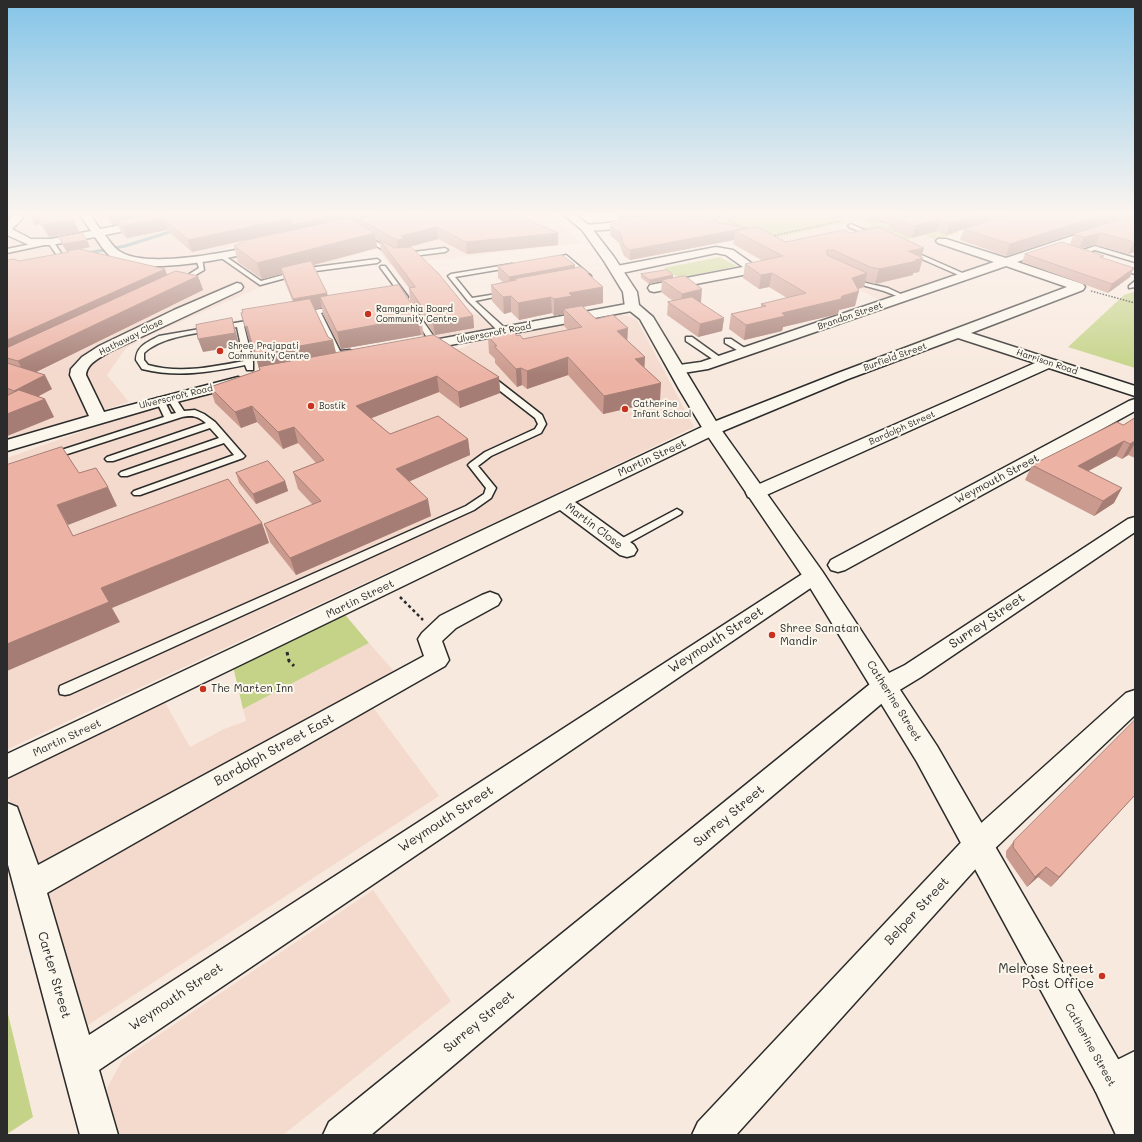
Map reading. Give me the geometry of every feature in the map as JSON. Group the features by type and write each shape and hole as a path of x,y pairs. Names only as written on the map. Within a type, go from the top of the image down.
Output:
{"street":[{"path":"625,268 617,270 630,292 632,307"},
{"path":"654,288 748,270 750,268"},
{"name":"Brandon Street","path":"677,369 703,366 988,268"},
{"path":"1024,268 1079,287"},
{"name":"Hathaway Close","path":"99,419 78,375 79,369 87,360 172,316 237,287"},
{"name":"Burfield Street","path":"712,429 843,376 1079,287"},
{"name":"Ulverscroft Road","path":"413,343 440,343 632,307"},
{"name":"Catherine Street","path":"632,307 646,317 677,369 687,389 712,429 814,576 927,754 979,844 1122,1074 1135,1132"},
{"name":"Harrison Road","path":"958,333 1135,391"},
{"path":"328,364 363,354"},
{"name":"Bardolph Street","path":"755,493 1048,363"},
{"name":"Ulverscroft Road","path":"7,446 30,437 99,419 165,399 252,369"},
{"name":"Weymouth Street","path":"838,565 1135,404"},
{"name":"Martin Street","path":"7,767 712,429"},
{"name":"Martin Close","path":"561,501 623,547"},
{"name":"Surrey Street","path":"342,1135 884,687 913,671 1135,523"},
{"name":"Weymouth Street","path":"79,1062 814,576"},
{"path":"437,632 448,622 490,600"},
{"name":"Bardolph Street East","path":"30,886 437,660 430,639 437,632"},
{"name":"Belper Street","path":"711,1135 979,844 1135,700"},
{"name":"Carter Street","path":"7,816 30,886 99,1135"}],"lane":[{"path":"171,286 192,276 202,268"},
{"path":"239,268 260,284 308,270 321,268"},
{"path":"384,268 401,297 440,343 456,352"},
{"path":"495,268 451,276 470,300 503,331"},
{"path":"579,268 591,278 583,279"},
{"path":"947,268 965,276"},
{"path":"1124,268 1135,272"},
{"path":"845,275 864,284 886,289 904,297"},
{"path":"470,300 515,292"},
{"path":"294,315 346,306"},
{"path":"317,311 337,354 363,354"},
{"path":"240,324 252,369 211,369 170,372 158,371 145,367 140,360 140,353 148,345 162,338 240,324 263,320"},
{"path":"689,339 720,360"},
{"path":"728,341 745,352"},
{"path":"65,690 470,508 488,496 491,488 473,465 488,454 538,432 542,424 539,418 480,371"},
{"path":"165,399 181,414"},
{"path":"165,399 169,418"},
{"path":"42,460 181,414 196,413 212,424 240,456 137,493"},
{"path":"110,459 212,424"},
{"path":"124,474 225,439"},
{"path":"623,547 677,512"}],"path":[{"path":"1079,287 1135,302"},
{"path":"388,585 437,632"}],"shaded area":[{"path":"7,268 314,268 278,280 156,332 126,348 107,375 129,402 38,430 7,442"},
{"path":"819,268 975,268 879,300"},
{"path":"469,311 480,316 493,328 437,338 424,319"},
{"path":"619,314 632,317 637,320 694,427 543,500 8,749 7,458 112,421 236,387 443,353 465,347 476,341"},
{"path":"369,643 400,678 36,877 32,854 7,795 7,774 162,697 190,747 224,729 246,721 243,709"},
{"path":"369,702 439,796 88,1025 39,885"},
{"path":"373,890 451,1001 283,1135 115,1135 107,1088 123,1059"}],"green space":[{"path":"663,268 726,268 679,278"},
{"path":"1135,292 1135,368 1068,347 1124,295"},
{"path":"341,610 369,643 243,709 232,662"},
{"path":"7,1010 33,1117 7,1134"}],"building":[{"path":"7,268 165,269 7,340"},
{"path":"281,268 315,268 327,293 293,299"},
{"path":"401,268 433,268 473,316 433,323 409,288 415,287"},
{"path":"500,268 557,268 509,277"},
{"path":"574,268 583,268 603,287 569,293 572,296 554,299 551,297 518,303 511,296 503,297 491,285 516,280 514,279"},
{"path":"751,268 857,268 867,273 852,278 859,291 842,296 841,299 782,313 785,316 746,325 731,314 766,306 761,304 806,293 772,273 761,275"},
{"path":"1066,268 1134,268 1112,284"},
{"path":"667,270 673,275 650,280 641,274"},
{"path":"176,271 198,276 18,361 7,358 7,348"},
{"path":"685,276 702,289 682,294 662,280"},
{"path":"399,285 421,318 418,317 337,332 320,297"},
{"path":"692,297 724,318 700,324 668,302"},
{"path":"310,299 328,337 333,340 255,354 247,326 245,327 241,313 243,312 242,310"},
{"path":"582,306 596,319 613,315 628,328 617,331 645,357 635,359 661,383 604,396 568,357 527,371 521,368 516,369 494,346 497,346 488,336 512,330 517,336 520,335 523,339 582,327 564,309"},
{"path":"232,318 235,333 198,339 196,325"},
{"path":"434,335 499,377 458,392 437,376 356,406 390,434 438,416 468,439 396,469 428,499 290,558 264,524 321,501 293,472 324,460 294,427 278,432 252,406 235,412 210,387 260,370 259,367"},
{"path":"7,363 45,375 14,391 7,388"},
{"path":"19,390 45,399 7,414 7,396"},
{"path":"1135,418 1135,441 1130,444 1124,441 1078,466 1122,488 1103,501 1032,465 1117,422 1123,425"},
{"path":"62,447 79,473 96,468 108,487 57,505 73,536 228,479 262,523 101,588 109,602 7,644 7,465"},
{"path":"268,461 285,481 253,494 236,473"},
{"path":"1135,720 1135,795 1059,877 1046,867 1035,877 1013,847 1014,841"}],"place":[{"name":"Ramgarhia Board Community Centre","path":"368,314"},
{"name":"Shree Prajapati Community Centre","path":"220,351"},
{"name":"Bostik","path":"311,406"},
{"name":"Catherine Infant School","path":"625,409"},
{"name":"Shree Sanatan Mandir","path":"772,635"},
{"name":"The Marten Inn","path":"203,689"},
{"name":"Melrose Street Post Office","path":"1102,976"}]}
